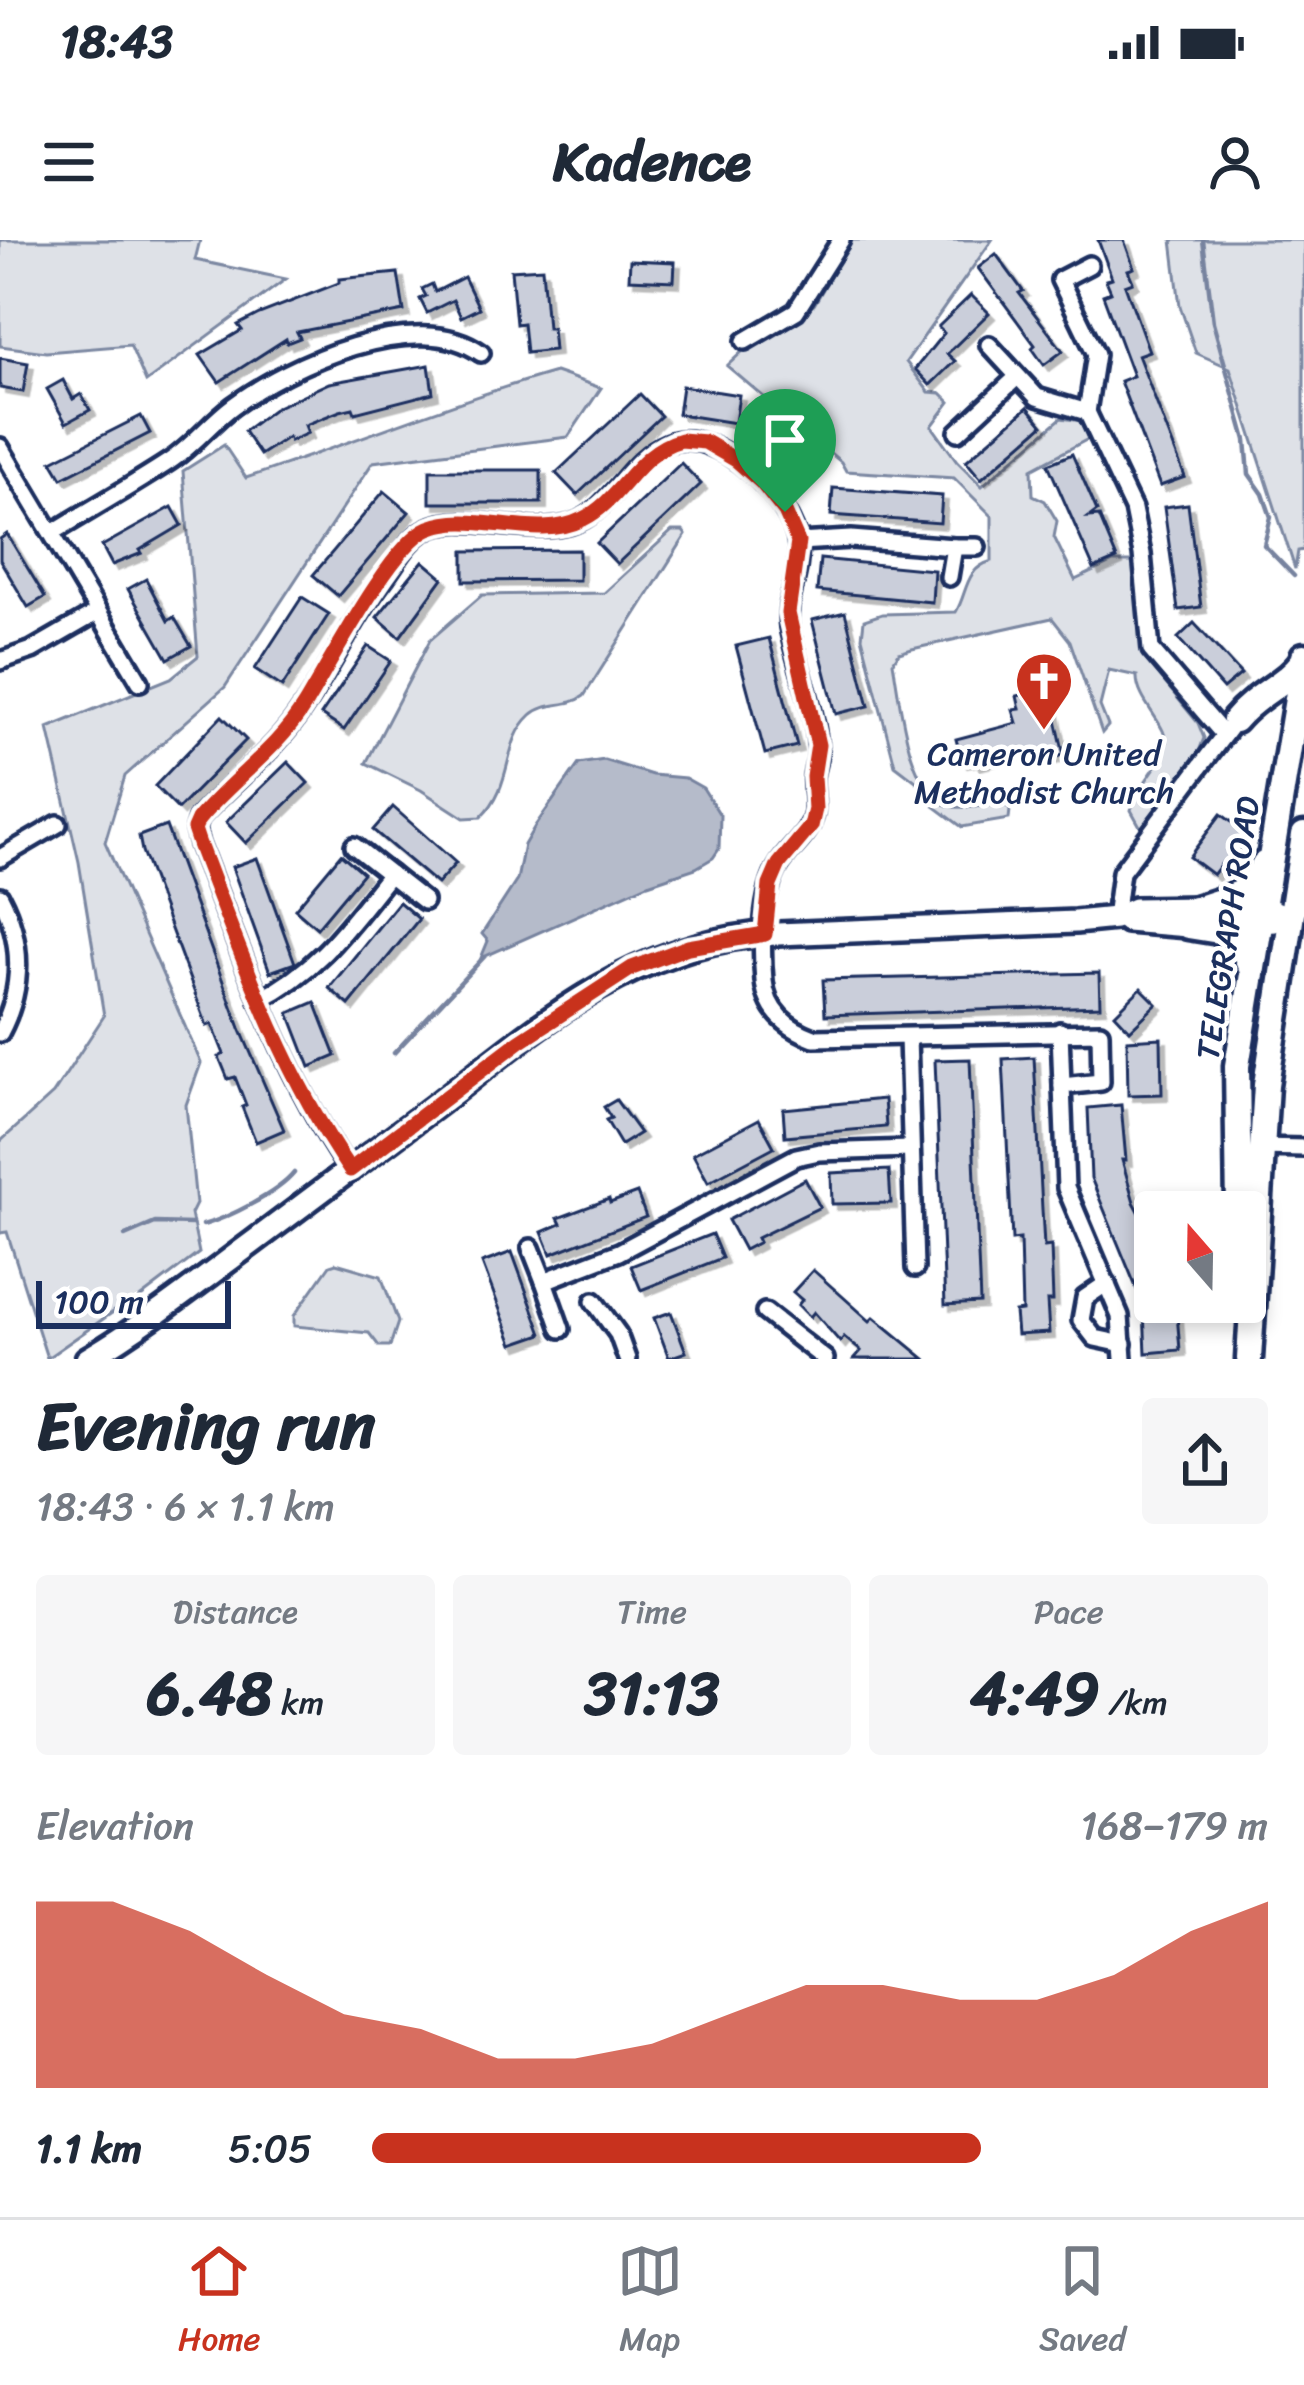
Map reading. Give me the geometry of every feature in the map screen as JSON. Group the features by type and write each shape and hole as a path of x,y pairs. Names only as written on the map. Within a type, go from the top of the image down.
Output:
{"main road":[{"path":"1229,728 1259,694 1289,676 1304,659"},
{"name":"TELEGRAPH ROAD","path":"1238,1191 1237,1066 1304,659"},
{"path":"1229,728 1253,711 1266,710 1283,719 1291,739"},
{"path":"1191,917 1234,897 1256,880 1281,804"},
{"name":"TELEGRAPH ROAD","path":"1261,1191 1269,1058 1304,835"},
{"path":"87,1359 155,1314 520,1041 620,974 677,950 765,934 1115,918 1135,909 1191,917 1290,918"},
{"path":"1191,917 1239,940 1252,973"},
{"name":"TELEGRAPH ROAD","path":"1249,1359 1251,1323"}],"street":[{"path":"745,341 796,310 841,240"},
{"path":"1089,265 1060,280 1096,354 1087,412 1132,509 1142,554 1151,650 1229,728 1121,872 1115,918"},
{"path":"52,533 174,458 232,406 328,354 386,340 442,336 461,340 481,353"},
{"path":"989,345 1037,397 1087,412"},
{"path":"958,432 1016,378"},
{"path":"350,1170 306,1102 259,1000 194,829 206,810 292,724 355,616 422,531 446,524 539,528 572,524 590,515 650,454 681,440 705,442 736,460 785,512 798,542 788,613 818,745 811,826 779,864 770,885 766,995 781,1021 814,1038 1100,1032 1103,1074 1096,1085 1062,1086"},
{"path":"0,447 140,682"},
{"path":"798,542 851,539 977,548"},
{"path":"949,578 954,547"},
{"path":"0,661 32,650 98,612"},
{"path":"0,858 58,824"},
{"path":"354,846 424,901"},
{"path":"259,1000 293,983 316,964 390,874"},
{"path":"0,896 13,926 19,959 15,994 0,1033"},
{"path":"1060,1031 1066,1188 1120,1316 1123,1352"},
{"path":"908,1036 915,1268"},
{"path":"1235,1147 1304,1148"},
{"path":"544,1281 620,1252 796,1157 910,1149"},
{"path":"531,1248 561,1329"},
{"path":"1108,1282 1085,1298 1082,1321 1095,1338 1123,1352"},
{"path":"595,1300 618,1334 627,1359"},
{"path":"765,1312 825,1359"}],"shaded area":[{"path":"0,240 200,240 195,260 286,279 146,382 130,345 46,352 0,346"},
{"path":"851,240 992,240 906,362 929,392 941,393 950,402 932,426 982,486 1061,418 1082,421 1088,439 1032,469 1033,495 1045,501 1057,521 1054,537 1075,580 1113,562 1133,562 1143,656 1198,723 1204,738 1198,754 1141,828 1131,810 1162,756 1163,732 1142,696 1137,676 1109,670 1100,706 1108,726 1102,733 1070,641 1052,618 912,649 899,653 893,662 908,743 923,783 948,806 1004,804 1010,810 1009,819 962,827 934,806 916,781 895,765 862,637 864,620 882,614 956,612 971,575 992,561 992,516 954,478 846,471 727,366 760,335 814,305"},
{"path":"1172,240 1304,240 1304,550 1298,551 1295,569 1230,368 1196,353 1180,306"},
{"path":"555,372 601,388 568,437 373,462 225,687 125,776 105,842 201,1063 186,1105 196,1204 191,1214 199,1253 129,1306 119,1308 47,1358 7,1232 0,1233 0,1142 53,1094 104,1016 79,862 48,728 171,678 198,656 183,471 224,445 246,478"},
{"path":"672,531 686,535 584,696 531,715 515,738 499,791 481,817 464,818 366,763 430,640 482,595 604,593"},
{"path":"336,1263 381,1276 398,1322 390,1346 379,1346 369,1333 294,1326 294,1316"}],"water":[{"path":"604,760 652,775 685,778 703,788 720,815 719,849 696,868 648,884 481,958 488,941 482,934 517,880 524,845 535,826 579,764"}],"building":[{"path":"1098,240 1124,240 1134,268 1128,270 1133,282 1125,285 1149,351 1138,355 1185,477 1160,486 1120,381 1133,376 1103,295 1111,292 1106,280 1112,278"},
{"path":"996,254 1063,351 1044,365 1032,348 1035,345 978,268"},
{"path":"630,260 675,262 674,281 629,279"},
{"path":"542,268 547,328 552,328 554,350 526,353 523,323 516,324 511,270"},
{"path":"398,273 404,311 297,332 300,338 287,343 286,339 219,382 200,355 242,330 238,325 339,283 339,279"},
{"path":"464,277 479,308 461,317 453,300 427,313 420,299 426,296 422,289 432,284 435,292"},
{"path":"971,295 989,313 947,354 955,361 930,385 915,369 944,333 938,327"},
{"path":"0,358 28,363 23,392 0,388"},
{"path":"429,365 433,393 355,413 353,408 340,411 305,425 308,433 290,441 288,437 260,455 244,431 275,408 329,383"},
{"path":"63,380 73,399 81,394 90,410 66,423 47,389"},
{"path":"682,386 739,395 735,423 678,414"},
{"path":"640,394 661,416 577,495 556,473"},
{"path":"1028,407 1043,425 981,479 966,461"},
{"path":"141,416 150,433 62,478 52,461"},
{"path":"1072,454 1097,511 1089,517 1099,516 1117,559 1094,569 1048,464"},
{"path":"681,463 701,484 617,564 597,543"},
{"path":"430,470 541,470 541,503 430,503"},
{"path":"833,488 942,496 940,523 831,515"},
{"path":"384,491 409,512 338,596 313,575"},
{"path":"1188,504 1201,607 1178,610 1164,507"},
{"path":"172,507 182,525 140,550 142,553 112,565 102,546"},
{"path":"7,534 45,597 28,607 0,560 0,539"},
{"path":"579,550 579,580 464,581 464,551"},
{"path":"820,559 934,570 932,602 817,591"},
{"path":"423,561 443,578 400,637 377,617"},
{"path":"146,579 168,621 174,617 191,646 168,659 128,589"},
{"path":"302,597 329,614 282,687 255,669"},
{"path":"845,612 869,706 836,714 812,620"},
{"path":"1194,623 1241,674 1223,689 1178,638"},
{"path":"769,638 797,746 765,754 736,646"},
{"path":"368,646 391,661 344,730 321,715"},
{"path":"1049,688 1064,755 1037,761 1031,760 1029,750 975,764 962,762 956,739 1017,723 1013,710 1020,709 1017,696"},
{"path":"222,716 246,740 178,809 155,786"},
{"path":"288,762 308,783 246,843 226,822"},
{"path":"393,807 456,863 437,884 373,830"},
{"path":"1221,814 1245,832 1235,845 1241,849 1228,866 1223,862 1213,875 1189,857"},
{"path":"166,826 240,1028 284,1130 256,1142 242,1107 246,1105 235,1077 228,1079 219,1057 224,1054 212,1024 207,1026 142,851 139,836"},
{"path":"341,854 363,873 317,928 295,909"},
{"path":"257,858 295,963 270,972 232,867"},
{"path":"399,902 419,919 349,1005 329,988"},
{"path":"1099,973 1100,1006 825,1015 823,980"},
{"path":"1141,988 1157,1004 1130,1030 1115,1014"},
{"path":"315,1002 336,1056 310,1067 289,1013"},
{"path":"1161,1038 1162,1094 1128,1095 1127,1040"},
{"path":"1034,1057 1044,1247 1051,1246 1053,1301 1047,1301 1049,1333 1017,1335 1015,1312 1022,1311 1020,1239 1012,1240 1003,1059"},
{"path":"970,1059 980,1303 945,1305 935,1060"},
{"path":"884,1099 886,1127 785,1136 783,1109"},
{"path":"616,1100 640,1133 621,1145 604,1107"},
{"path":"1121,1105 1126,1160 1122,1160 1134,1202 1134,1282 1091,1178 1088,1108"},
{"path":"759,1119 774,1147 708,1182 693,1154"},
{"path":"889,1170 891,1203 832,1204 831,1173"},
{"path":"805,1179 820,1207 757,1238 759,1242 744,1250 728,1220"},
{"path":"637,1193 646,1217 551,1254 542,1232 561,1224 558,1218"},
{"path":"712,1234 722,1258 641,1290 631,1266"},
{"path":"512,1252 542,1334 513,1344 482,1263"},
{"path":"813,1270 870,1321 874,1317 925,1359 854,1359 861,1351 844,1337 840,1342 814,1312 810,1317 798,1305 802,1300 793,1292"},
{"path":"671,1312 686,1352 669,1358 654,1318"},
{"path":"1145,1323 1178,1323 1180,1350 1146,1353"}],"waterway":[{"path":"1203,240 1213,322 1246,440 1249,474 1271,517 1264,545 1294,576"},
{"path":"394,1053 484,957"},
{"path":"203,1225 252,1204 294,1173"},
{"path":"125,1236 155,1223 192,1224"}],"place":[{"name":"Cameron United Methodist Church","path":"1044,732"}],"route":[{"path":"681,440 721,449 762,483 785,512 798,542 789,626 818,758 811,826 779,864 770,885 765,934 688,947 632,968 520,1041 350,1170 315,1119 259,1000 199,844 194,829 198,820 292,724 355,616 422,531 446,524 539,528 572,524 590,515 650,454 681,440"}]}
